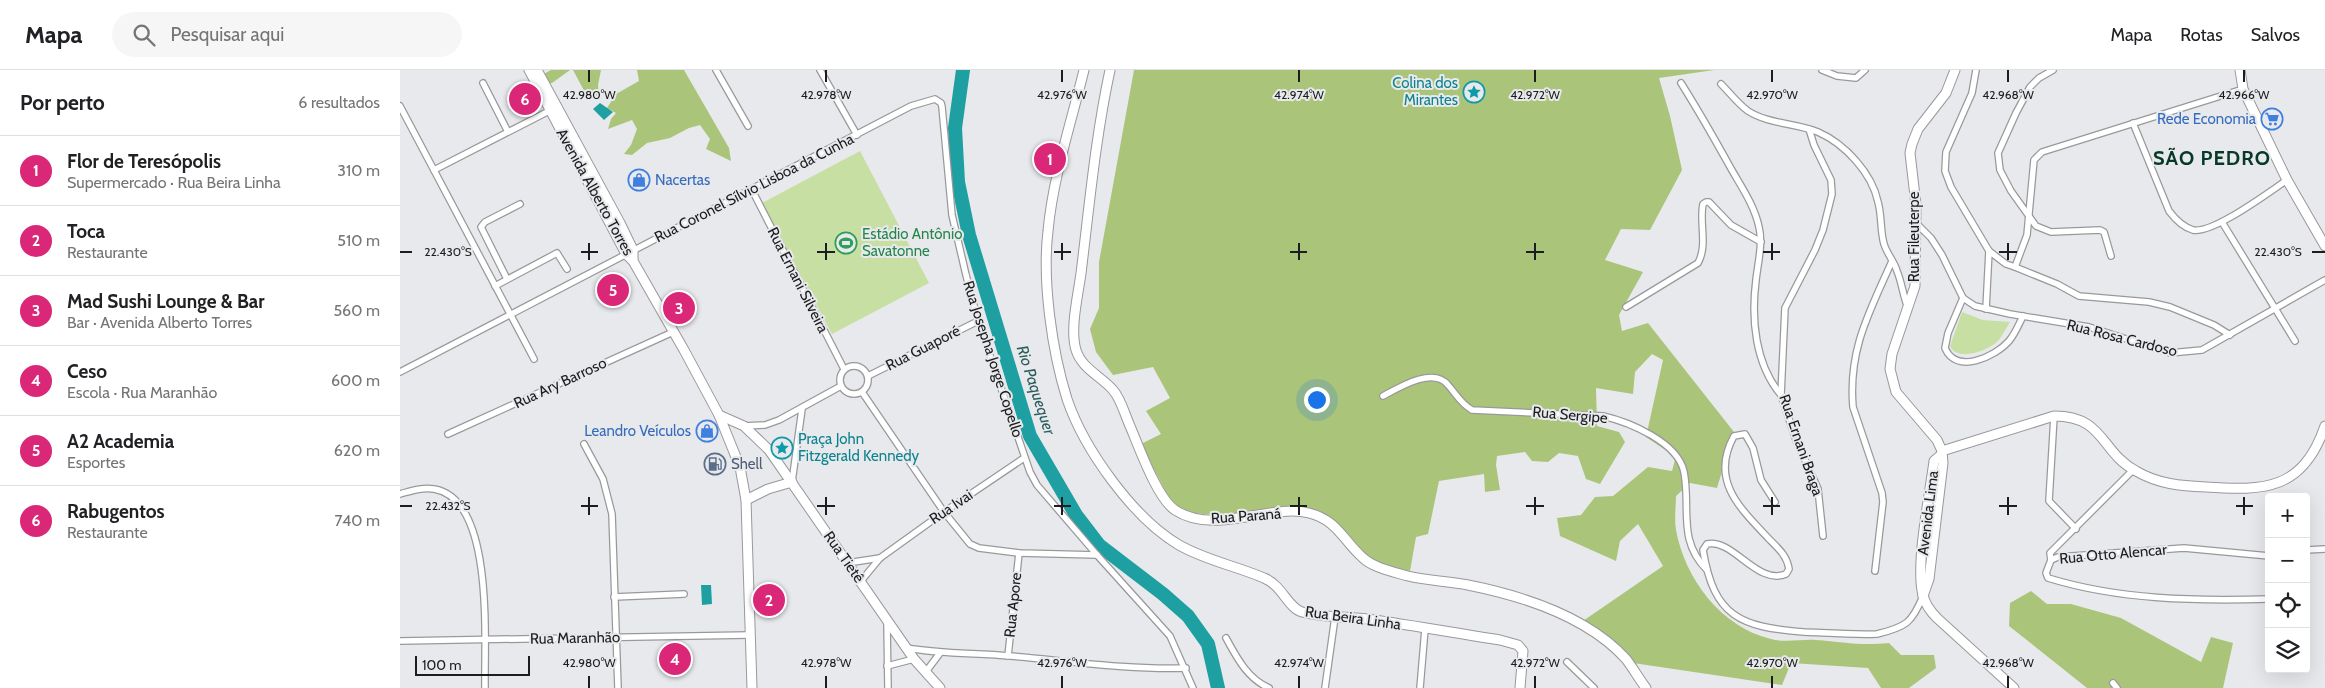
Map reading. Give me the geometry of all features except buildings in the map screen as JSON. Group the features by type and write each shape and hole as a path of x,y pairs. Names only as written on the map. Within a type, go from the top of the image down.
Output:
{"street":[{"name":"Avenida Alberto Torres","path":"529,70 630,252"},
{"name":"Avenida Alberto Torres","path":"537,70 620,222 633,261 719,415 740,467 746,500 752,688"},
{"path":"716,70 748,126"},
{"name":"Rua Beira Linha","path":"1084,70 1051,206 1047,234 1052,333 1067,399 1086,439 1115,484 1137,512 1157,530 1201,556 1273,582 1296,609 1335,617 1366,619 1500,640 1518,645 1523,651 1520,688"},
{"name":"Rua Paraná","path":"1110,70 1095,144 1075,312 1075,348 1086,367 1113,390 1151,475 1165,500 1175,510 1202,518 1229,520 1282,513 1308,512 1326,519 1342,532 1362,558 1374,566 1410,576 1506,594 1575,622 1604,639 1620,654 1646,688"},
{"path":"1822,70 1850,79 1856,78 1865,70"},
{"name":"Rua Fileuterpe","path":"1942,453 1933,434 1896,392 1890,369 1892,354 1915,286 1916,222 1910,153 1918,129 1946,93 1955,70"},
{"path":"1976,70 1972,92 1946,152 1945,171 1951,187 1989,251 2006,264 2057,284 2079,296 2141,301 2170,307 2214,325 2230,335"},
{"path":"2054,70 2039,78 2030,87 1998,153 2000,170 2011,191 2036,226 2051,232 2104,232 2111,256"},
{"path":"2240,70 2243,89 2286,180 2325,246"},
{"path":"823,71 857,135"},
{"path":"483,83 507,130"},
{"path":"1681,83 1699,111 1751,204 1758,223 1761,242 1754,302 1754,323 1758,343 1771,383 1781,395"},
{"path":"1721,84 1749,111 1764,118 1809,128 1834,141 1868,177 1879,203 1882,236 1886,251 1898,272 1908,308"},
{"path":"2015,267 2027,235 2032,176 2036,156 2048,150 2243,89"},
{"name":"Rua Josepha Jorge Copello","path":"922,102 935,98 941,103 952,215 978,320 1024,458 1037,485 1170,636 1186,668 1193,688"},
{"name":"Rua Coronel Sílvio Lisboa da Cunha","path":"400,372 922,102"},
{"path":"400,106 534,359"},
{"path":"434,170 507,130 550,110"},
{"path":"2133,123 2168,211 2178,221 2194,230 2203,230 2222,222 2286,180"},
{"name":"Rua Ernani Braga","path":"1809,128 1814,145 1831,180 1832,194 1823,230 1815,250 1785,308 1781,395 1796,440 1818,489 1824,536"},
{"name":"Rua Ernani Silveira","path":"752,190 844,369"},
{"path":"1626,307 1698,263 1702,255 1703,246 1702,204 1706,202 1709,202 1730,225 1761,242"},
{"path":"507,279 481,227 486,222 520,204"},
{"path":"1916,222 1938,250 1963,298 1948,333 1945,348 1952,360 1959,362 1980,359 1996,350 2008,341 2023,316"},
{"path":"2222,222 2294,341"},
{"path":"1986,309 1989,251"},
{"path":"495,286 557,253 567,269"},
{"path":"1875,571 1883,502 1882,493 1853,407 1852,392 1854,366 1862,329 1892,261"},
{"name":"Rua Rosa Cardoso","path":"1963,298 1980,308 2089,327 2170,353 2202,350 2325,280"},
{"name":"Rua Guaporé","path":"868,376 978,320"},
{"name":"Rua Ary Barroso","path":"448,434 673,332"},
{"path":"851,366 858,366 868,376 868,385 862,392 848,393 841,386 840,380 844,369 851,366"},
{"name":"Rua Sergipe","path":"1383,396 1411,383 1430,378 1442,380 1448,384 1461,404 1472,410 1602,416 1618,420 1654,437 1679,458 1684,472 1686,525 1696,559 1706,570 1719,599 1741,620 1763,628 1878,634 1891,631 1915,617 1923,596"},
{"path":"744,426 765,425 802,408 841,386"},
{"path":"862,392 944,512 970,544 979,548 1018,553 1097,555"},
{"path":"746,500 768,489 792,482 802,408"},
{"name":"Rua Tietê","path":"719,415 744,426 768,450 906,648 925,673 940,688"},
{"path":"2054,416 2048,501 2076,529"},
{"path":"1942,453 2054,416 2075,417 2087,422 2133,470 2148,478 2182,486 2245,489 2266,486 2286,480 2306,464 2319,442 2325,426"},
{"path":"1706,570 1703,550 1706,544 1713,543 1765,574 1781,576 1786,574 1789,569 1784,554 1750,518 1726,484 1725,466 1730,444 1734,436 1745,434 1750,440 1761,480 1775,502"},
{"path":"584,444 603,479 612,514 618,688"},
{"name":"Avenida Lima","path":"1923,596 1920,578 1934,461 1942,453"},
{"name":"Avenida Lima","path":"1923,596 1928,579 1936,524 1943,464 1942,453"},
{"name":"Rua Ivai","path":"861,581 880,558 1024,458"},
{"path":"2050,560 2050,553 2054,548 2076,529 2133,470"},
{"path":"400,494 416,489 433,488 446,493 466,515 480,554 483,578 485,688"},
{"path":"1926,522 1936,524"},
{"name":"Rua Otto Alencar","path":"2265,556 2184,548 2058,558 2050,560 2046,573 2048,578 2080,587 2150,598 2265,599"},
{"path":"2310,550 2325,549"},
{"name":"Rua Apore","path":"1008,656 1018,553"},
{"name":"Rua Ivai","path":"847,563 880,558"},
{"path":"614,597 684,594"},
{"path":"1923,596 1930,610 1937,618 2014,688"},
{"path":"1325,688 1335,617"},
{"path":"887,621 888,688"},
{"path":"1420,688 1425,629"},
{"name":"Rua Maranhão","path":"400,642 749,635"},
{"path":"1226,638 1243,667 1253,678 1268,688"},
{"path":"906,648 940,654 1008,656 1144,669 1186,668"},
{"path":"925,673 940,654"},
{"path":"887,666 914,659"},
{"path":"1567,662 1594,688"}],"green space":[{"path":"551,70 570,70 552,83 549,83 542,75"},
{"path":"573,70 601,70 598,85 599,98 588,98"},
{"path":"637,70 684,70 729,148 731,161 706,149 710,139 700,125 689,128 670,138 647,143 632,155 624,154 631,145 637,129 632,120 608,129 611,119 616,113 607,108 616,94 639,81"},
{"path":"1134,70 1714,70 1659,78 1682,170 1650,230 1621,229 1605,260 1643,272 1619,315 1622,331 1648,323 1734,432 1717,488 1690,483 1676,496 1675,526 1681,548 1697,583 1708,598 1736,624 1753,633 1782,641 1816,640 1861,644 1889,643 1901,655 1934,655 1936,668 1909,688 1881,688 1868,668 1791,663 1782,685 1633,663 1580,623 1663,566 1638,524 1620,541 1616,561 1560,536 1557,518 1581,515 1595,497 1613,496 1648,467 1672,471 1675,460 1667,451 1646,437 1663,360 1652,354 1635,372 1633,394 1596,388 1597,426 1619,432 1625,442 1600,484 1586,479 1578,456 1559,453 1548,462 1532,461 1525,452 1497,456 1496,465 1500,490 1485,492 1484,474 1439,481 1428,534 1416,537 1410,571 1375,563 1324,522 1305,514 1204,514 1186,512 1171,502 1141,444 1161,434 1146,411 1170,398 1153,367 1113,375 1096,352 1090,329 1099,308 1099,262"},
{"name":"Estádio Antônio Savatonne","path":"860,151 929,283 832,334 762,203"},
{"path":"1962,312 1983,320 2010,322 1999,340 1986,349 1972,353 1959,353 1950,346"},
{"path":"2031,591 2047,604 2071,604 2121,618 2201,662 2211,637 2233,643 2223,688 2087,688 2009,626 2010,603"}],"water":[{"path":"600,103 613,112 604,120 593,109"},
{"path":"701,585 711,585 712,604 702,605"}],"waterway":[{"name":"Rio Paquequer","path":"963,70 955,128 958,182 969,235 1030,436 1076,515 1099,545 1163,594 1188,616 1208,644 1218,688"}],"place":[{"name":"Colina dos Mirantes","path":"1474,92"},
{"name":"Rabugentos","path":"525,99"},
{"name":"Rede Economia","path":"2272,119"},
{"name":"Flor de Teresópolis","path":"1050,159"},
{"name":"Nacertas","path":"639,180"},
{"name":"Estádio Antônio Savatonne","path":"846,243"},
{"name":"A2 Academia","path":"613,290"},
{"name":"Mad Sushi Lounge & Bar","path":"679,308"},
{"name":"Leandro Veículos","path":"707,431"},
{"name":"Praça John Fitzgerald Kennedy","path":"782,448"},
{"name":"Shell","path":"715,464"},
{"name":"Toca","path":"769,600"},
{"name":"Ceso","path":"675,659"}],"district":[{"name":"SÃO PEDRO","path":"2212,158"}]}
